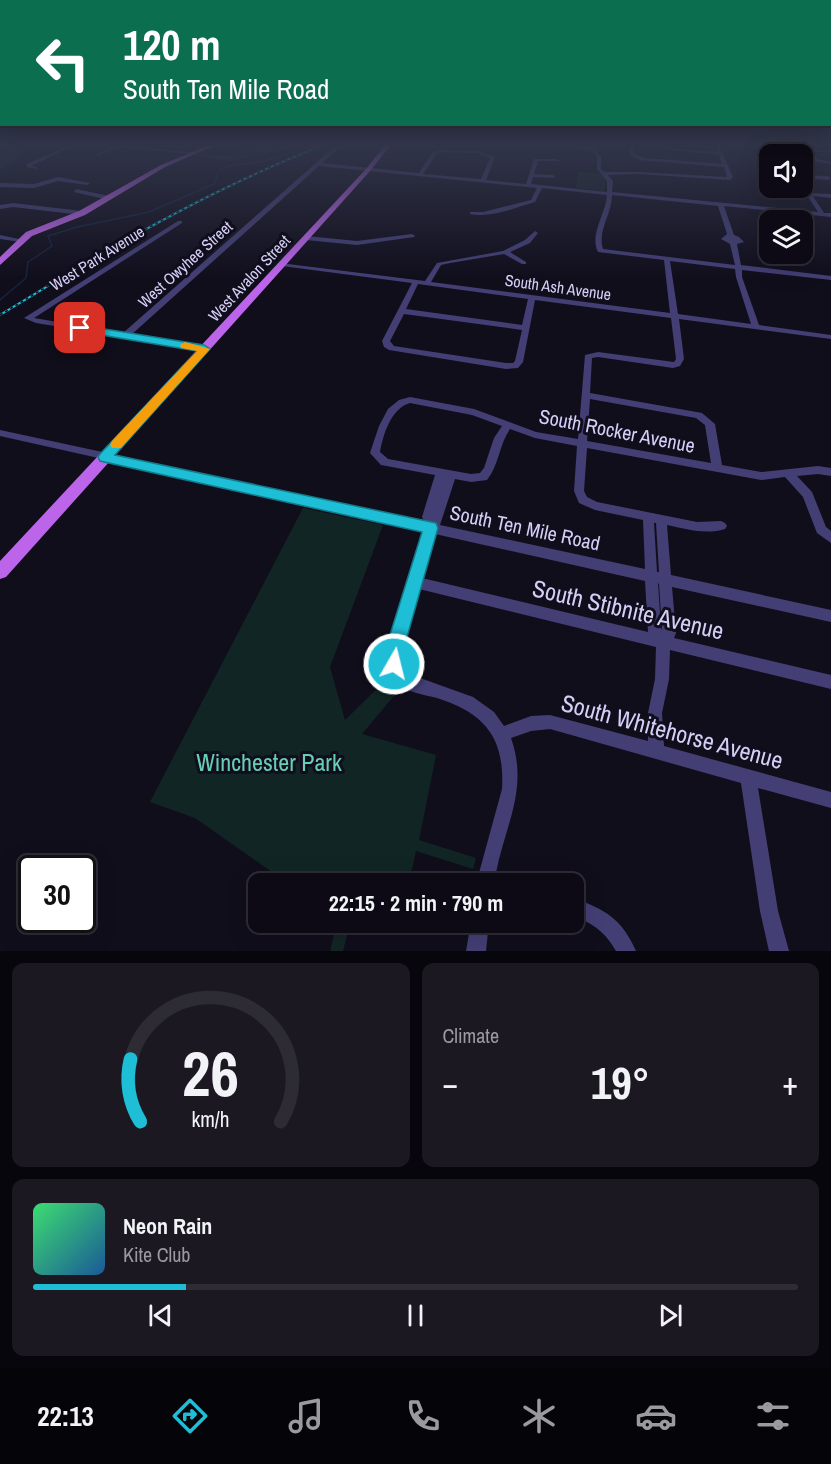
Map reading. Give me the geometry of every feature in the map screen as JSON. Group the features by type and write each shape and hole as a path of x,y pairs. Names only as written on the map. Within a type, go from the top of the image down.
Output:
{"main road":[{"path":"0,262 21,240 34,232 82,213 124,189"},
{"name":"West Avalon Street","path":"0,572 350,189"}],"street":[{"path":"78,189 76,191 109,198"},
{"name":"West Owyhee Street","path":"125,336 290,189"},
{"path":"472,213 483,214 533,201 539,189"},
{"path":"563,189 831,214"},
{"path":"609,189 609,204 597,240 600,251 831,278"},
{"path":"813,194 831,196"},
{"path":"812,198 822,214"},
{"path":"720,204 737,255 738,267 756,327"},
{"path":"3,206 82,213"},
{"name":"West Park Avenue","path":"125,336 28,318 180,222"},
{"path":"427,283 439,264 505,252 530,239 535,233"},
{"path":"306,238 357,243 412,236"},
{"path":"0,237 21,240"},
{"path":"505,252 524,263"},
{"path":"667,260 680,359 677,364 590,355 587,359 579,491 583,500 596,507 698,527 721,526"},
{"name":"South Ash Avenue","path":"282,264 831,337"},
{"path":"814,276 821,288"},
{"path":"416,282 386,341 387,345 415,352 515,366 519,362 532,297"},
{"path":"401,311 526,328"},
{"path":"125,336 204,349"},
{"path":"585,395 693,413 705,418 710,424 717,468"},
{"name":"South Rocker Avenue","path":"446,474 385,462 377,457 375,449 394,407 400,402 410,400 466,410 535,435 768,477 818,470 831,472"},
{"path":"491,873 490,856 510,783 509,758 501,735 489,716 477,705 410,683 400,676 394,664 394,651 431,528 428,517 446,474 471,478 483,477 489,470 499,438 508,425"},
{"name":"South Ten Mile Road","path":"0,433 831,616"},
{"path":"789,475 808,495 819,526 828,537"},
{"path":"655,518 651,575 654,630 663,641"},
{"path":"655,518 666,579 669,633 663,641 662,679 655,713 656,752"},
{"name":"South Stibnite Avenue","path":"414,582 831,682"},
{"name":"South Whitehorse Avenue","path":"501,735 524,724 538,721 550,722 831,800"},
{"path":"748,777 769,910 779,951"},
{"path":"584,911 600,916 616,931 626,951"},
{"path":"476,951 478,933"}],"green space":[{"name":"Winchester Park","path":"303,508 383,525 330,667 345,720 388,678 398,691 362,734 436,755 419,840 476,858 473,869 416,851 411,873 274,873 195,818 150,802"},
{"path":"334,933 348,933 343,951 330,951"}],"waterway":[{"path":"0,300 26,278 28,262 52,246 48,236 77,227 149,212 202,189"}],"railway":[{"path":"0,315 158,222 223,189"}],"slow traffic":[{"path":"116,445 204,349 185,345"}],"route":[{"path":"80,328 204,349 105,457 431,528 394,651 394,664"}]}
